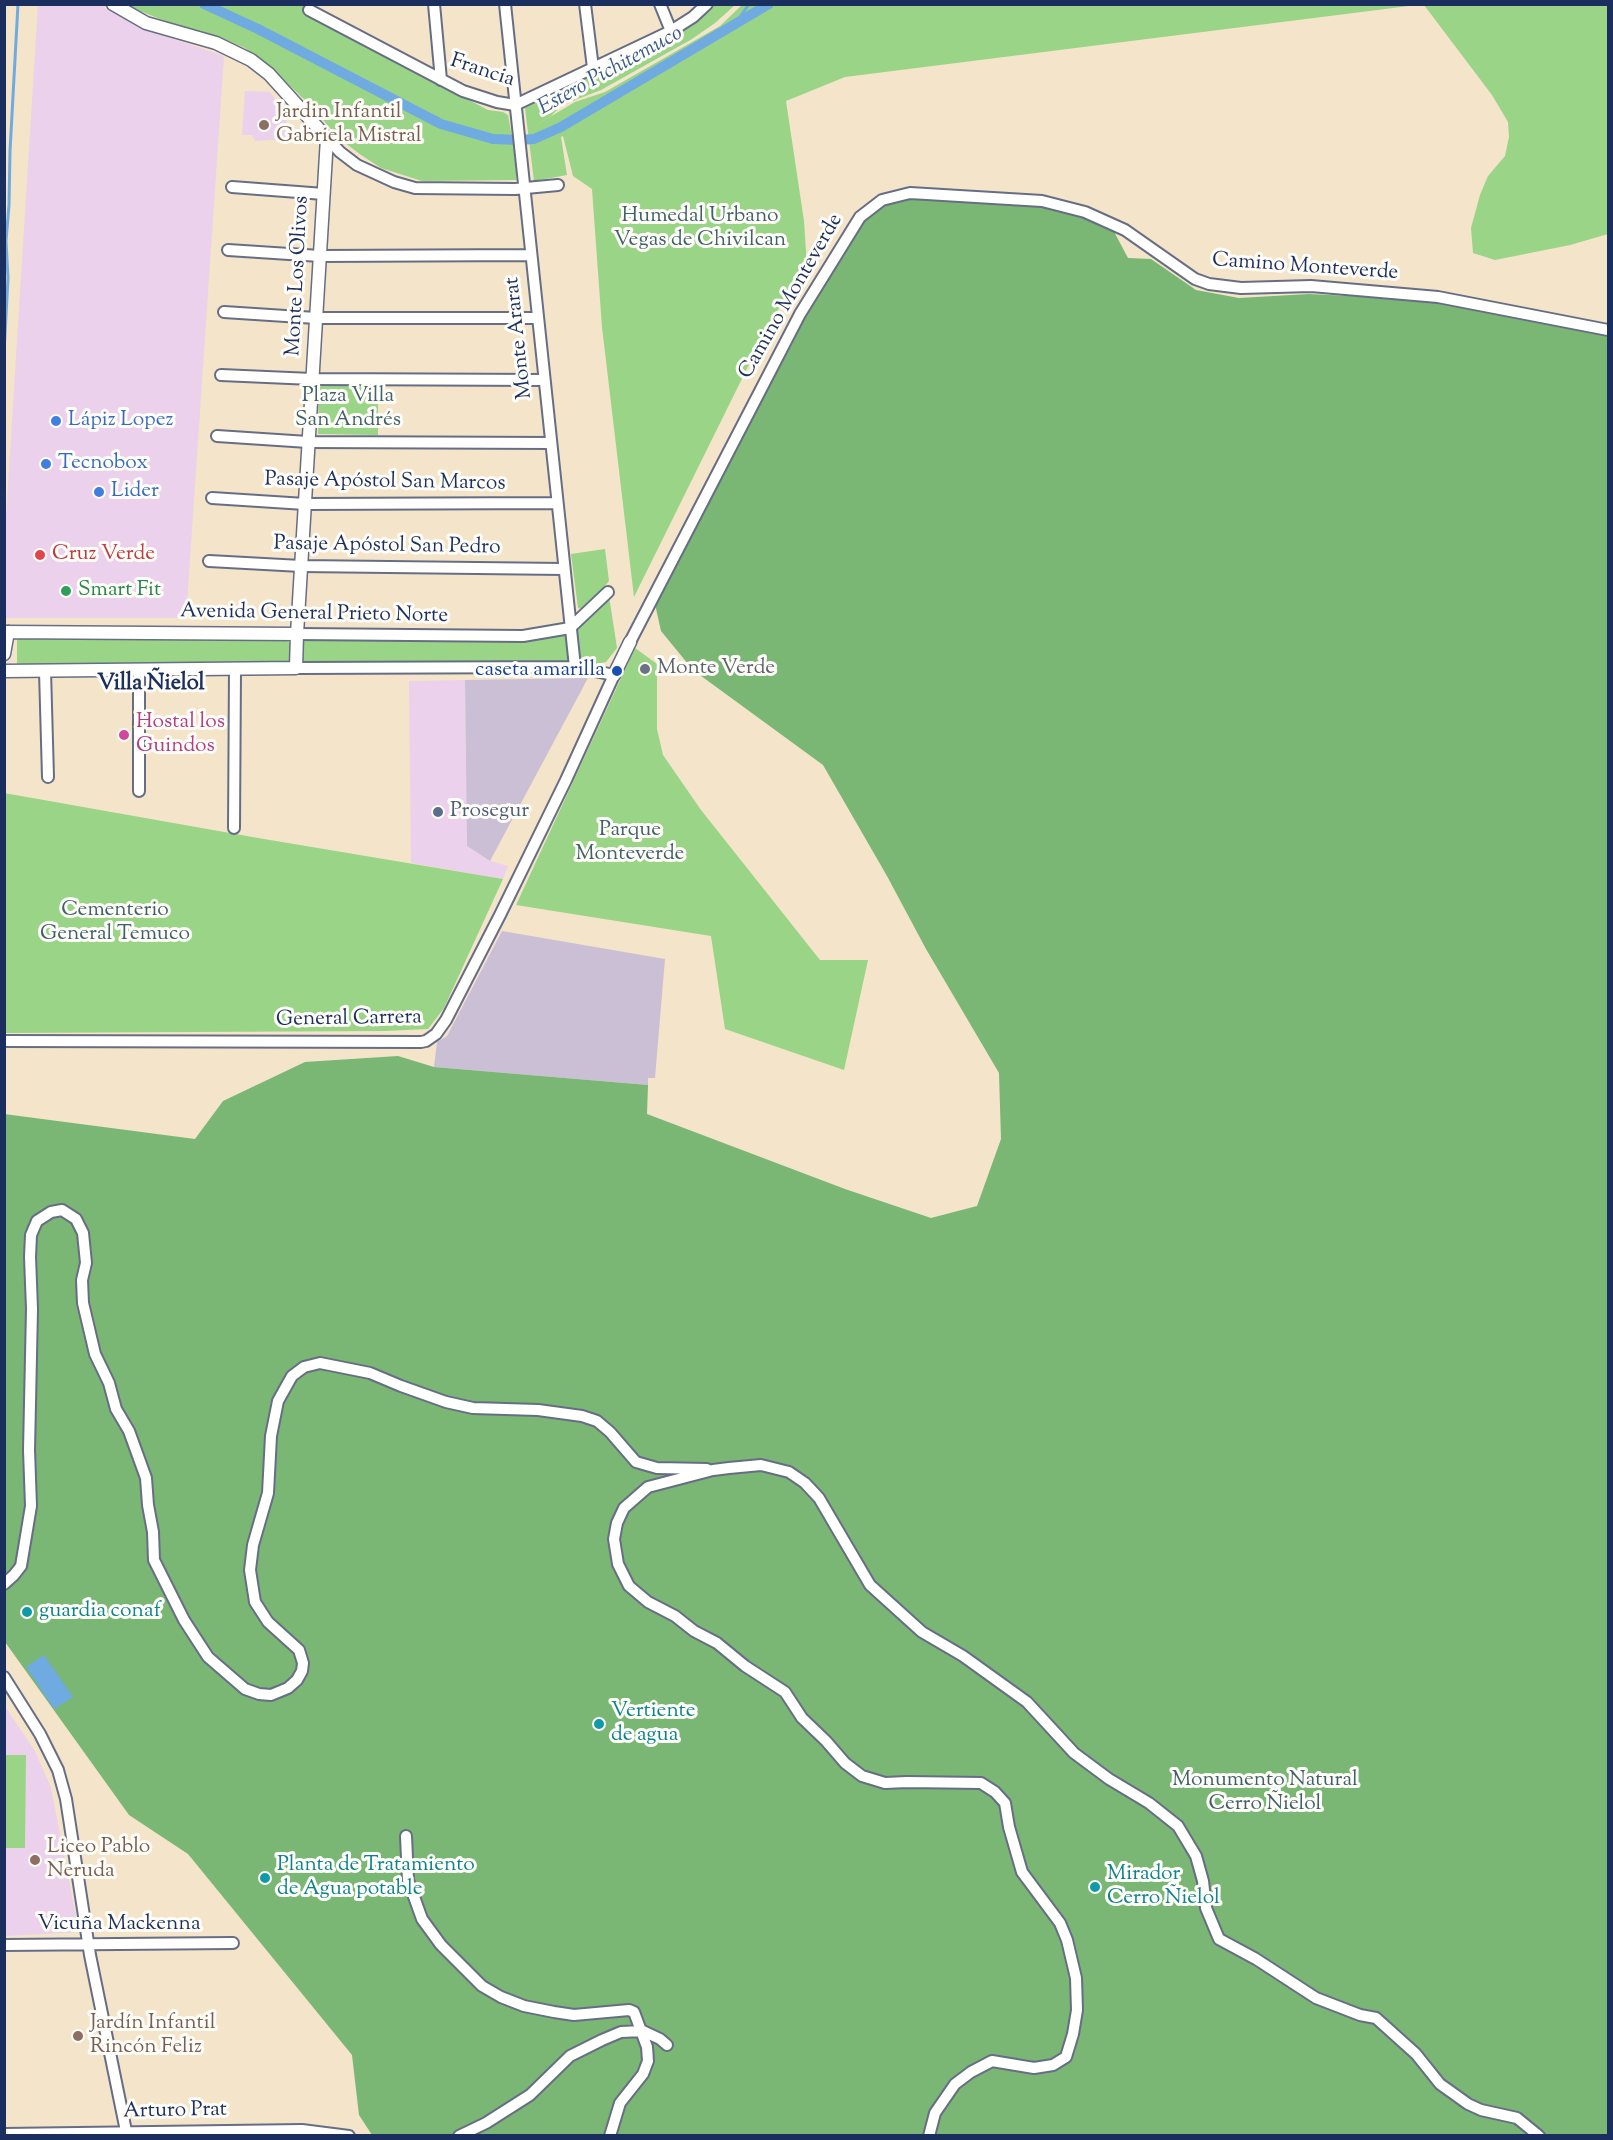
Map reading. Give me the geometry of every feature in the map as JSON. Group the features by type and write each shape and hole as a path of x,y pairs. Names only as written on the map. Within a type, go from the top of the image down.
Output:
{"street":[{"path":"113,4 146,23 216,43 251,60 269,74 340,152 357,165 394,182 415,188 525,189 558,185"},
{"path":"434,4 441,80"},
{"name":"Monte Ararat","path":"505,4 575,667"},
{"path":"585,4 593,68"},
{"path":"660,4 670,31"},
{"name":"Francia","path":"309,10 441,80 497,102 515,105 670,31 693,17 707,4"},
{"name":"Monte Los Olivos","path":"296,668 327,138"},
{"path":"232,187 324,194"},
{"name":"Camino Monteverde","path":"614,675 800,314 860,217 882,200 910,193 1042,201 1085,212 1125,230 1196,279 1209,284 1241,288 1311,286 1438,297 1608,330"},
{"path":"228,250 320,256 531,255"},
{"path":"224,312 316,318 538,318"},
{"path":"221,375 312,380 544,380"},
{"path":"217,436 308,442 551,443"},
{"name":"Pasaje Apóstol San Marcos","path":"212,498 305,504 557,503"},
{"name":"Pasaje Apóstol San Pedro","path":"209,561 301,566 564,569"},
{"path":"570,628 608,592"},
{"name":"Avenida General Prieto Norte","path":"6,632 512,637 570,628"},
{"path":"4,654 6,632"},
{"path":"4,671 575,667 614,675"},
{"path":"234,828 235,670"},
{"path":"45,671 48,777"},
{"path":"139,671 139,791"},
{"name":"General Carrera","path":"4,1041 421,1042 432,1038 446,1020 500,915 614,675"},
{"path":"4,1584 21,1566 31,1506 29,1450 31,1235 37,1221 51,1212 62,1210 76,1219 83,1233 86,1263 82,1280 83,1303 95,1354 109,1383 116,1409 129,1431 146,1478 154,1560 184,1620 208,1657 245,1689 271,1695 288,1688 297,1680 302,1671 303,1663 299,1650 268,1622 255,1602 250,1570 253,1545 268,1493 271,1436 278,1401 292,1376 304,1367 320,1363 370,1373 446,1402 473,1408 538,1410 582,1416 597,1421 636,1461 657,1467 713,1470"},
{"path":"929,2136 935,2113 956,2084 971,2072 992,2061 1034,2068 1053,2065 1066,2057 1077,2010 1076,1978 1067,1940 1060,1923 1022,1872 1009,1827 1005,1803 995,1792 981,1783 885,1783 862,1776 844,1763 826,1741 802,1718 784,1692 745,1666 717,1643 648,1602 629,1586 618,1564 614,1539 617,1523 624,1508 648,1487 713,1470 761,1465 789,1472 819,1498 870,1586 922,1632 963,1656 1027,1702 1074,1753 1109,1779 1149,1803 1178,1826 1196,1856 1203,1881 1206,1908 1219,1939 1256,1959 1316,1998 1360,2015 1376,2018 1416,2054 1440,2084 1468,2104 1481,2110 1517,2118 1539,2136"},
{"path":"4,1677 40,1734 58,1770 66,1799 89,1944 127,2134"},
{"path":"406,1836 408,1880 422,1920 441,1945 482,1986 524,2006 554,2012 574,2015 629,2010 634,2012 643,2031 648,2061 643,2074 620,2103 610,2136"},
{"name":"Vicuña Mackenna","path":"4,1945 233,1943"},
{"path":"459,2136 530,2094 556,2068 584,2049 621,2032 643,2031 667,2045"},
{"name":"Arturo Prat","path":"4,2134 302,2130 347,2135"}],"shaded area":[{"path":"38,5 103,5 150,31 224,56 186,618 5,618 5,534"},
{"name":"Jardin Infantil Gabriela Mistral","path":"245,91 270,92 287,115 285,139 255,141 252,135 242,135"},
{"path":"588,678 490,861 467,846 465,680"},
{"name":"Prosegur","path":"465,680 467,846 490,861 508,866 503,879 411,863 409,681"},
{"path":"502,931 665,959 655,1078 648,1078 648,1085 434,1067 437,1042 447,1036"},
{"name":"Liceo Pablo Neruda","path":"4,1705 35,1751 51,1788 79,1932 5,1936"}],"green space":[{"path":"129,5 307,5 302,11 308,15 488,110 508,115 517,165 516,180 422,181 381,168 340,139 308,103 270,67 245,48 222,38 180,27"},
{"name":"Humedal Urbano Vegas de Chivilcan","path":"715,5 735,5 692,39 601,90 562,105 551,116 533,127 575,102 605,92 720,26 742,5 1417,5 845,77 786,101 804,221 807,268 771,320 634,597 602,327 592,189 573,176 563,136 561,137 567,175 534,181 525,108 673,34 709,12"},
{"path":"1424,5 1608,5 1608,234 1570,245 1495,260 1473,253 1471,228 1488,176 1505,156 1509,137 1508,122 1492,95"},
{"name":"Monumento Natural Cerro Ñielol","path":"892,197 1030,200 1111,226 1128,258 1151,259 1196,290 1239,298 1309,294 1432,300 1608,333 1608,2135 372,2135 359,2115 352,2055 188,1854 129,1815 5,1642 4,1114 195,1139 223,1101 305,1062 398,1056 434,1067 648,1085 647,1114 845,1189 931,1218 977,1206 1001,1139 999,1073 926,949 823,765 693,670 661,631 653,595 681,549 791,346 836,256 865,213"},
{"name":"Plaza Villa San Andrés","path":"319,383 378,384 378,435 318,434"},
{"path":"605,549 609,581 588,606 578,608 571,554"},
{"path":"609,596 617,648 606,662 590,665 579,655 576,633 578,626"},
{"path":"567,631 571,664 300,665 300,637"},
{"path":"17,639 285,640 290,643 293,652 290,661 285,666 154,667 17,664"},
{"name":"Parque Monteverde","path":"635,648 657,664 657,729 663,755 701,810 820,960 868,960 844,1070 725,1029 711,936 516,905"},
{"name":"Cementerio General Temuco","path":"4,793 503,879 444,1008 428,1029 5,1033"},
{"path":"5,1755 26,1755 25,1848 5,1848"}],"water":[{"path":"44,1655 73,1697 54,1709 26,1667"}],"waterway":[{"path":"4,353 8,278 6,241 18,4"},
{"name":"Estero Pichitemuco","path":"204,4 258,29 441,124 493,139 519,140 534,139 561,127 769,4"},
{"path":"734,26 749,4"}],"place":[{"name":"Jardin Infantil Gabriela Mistral","path":"264,125"},
{"name":"Lápiz Lopez","path":"56,421"},
{"name":"Tecnobox","path":"46,464"},
{"name":"Lider","path":"99,492"},
{"name":"Cruz Verde","path":"40,555"},
{"name":"Smart Fit","path":"66,591"},
{"name":"Monte Verde","path":"645,669"},
{"name":"caseta amarilla","path":"617,671"},
{"name":"Hostal los Guindos","path":"124,735"},
{"name":"Prosegur","path":"438,812"},
{"name":"guardia conaf","path":"27,1612"},
{"name":"Vertiente de agua","path":"599,1724"},
{"name":"Liceo Pablo Neruda","path":"35,1860"},
{"name":"Planta de Tratamiento de Agua potable","path":"265,1878"},
{"name":"Mirador Cerro Ñielol","path":"1095,1887"},
{"name":"Jardín Infantil Rincón Feliz","path":"78,2036"}],"district":[{"name":"Villa Ñielol","path":"151,685"}]}
